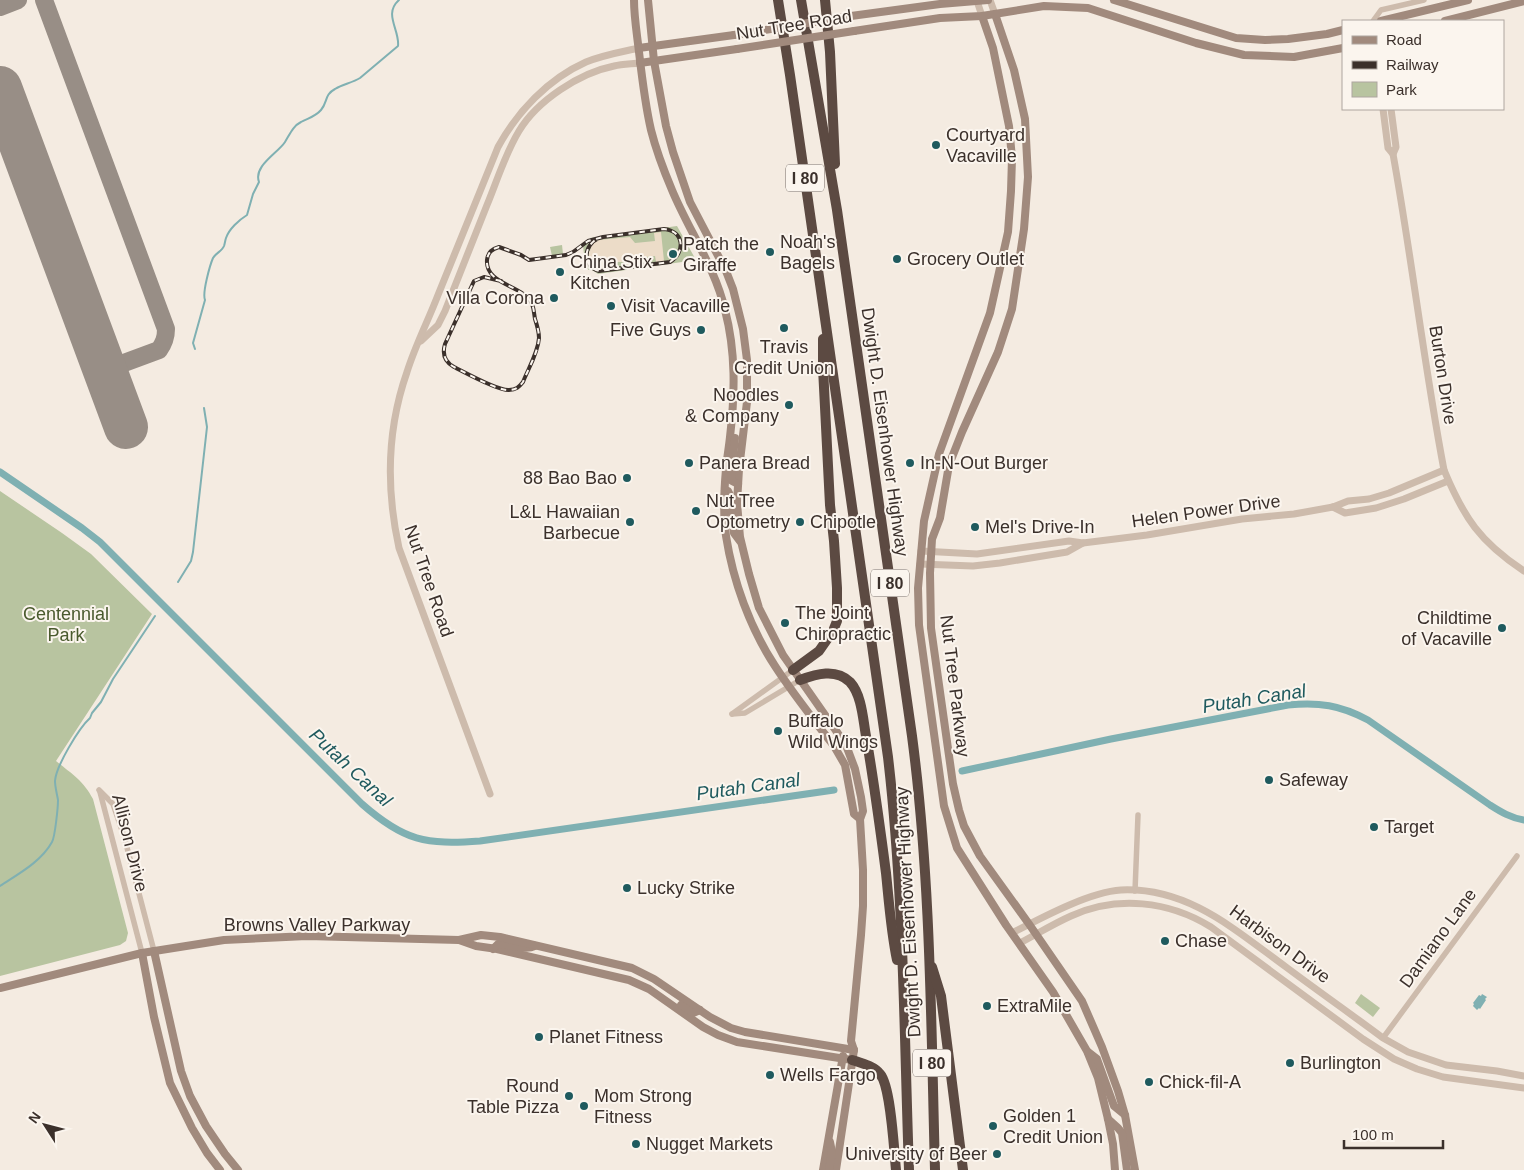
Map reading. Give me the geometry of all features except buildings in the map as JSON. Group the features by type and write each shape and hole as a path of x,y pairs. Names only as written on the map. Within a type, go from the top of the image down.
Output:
{"highway":[{"name":"Dwight D. Eisenhower Highway","path":"777,0 786,46 888,757 899,873 909,1170"},
{"name":"Dwight D. Eisenhower Highway","path":"801,0 837,210 916,768 925,866 935,1170"},
{"path":"824,0 830,52 837,210"},
{"path":"793,670 819,651 828,641 837,621 837,588 830,505 823,368 824,310"},
{"path":"800,680 813,675 833,673 842,676 856,691 860,702 872,770 892,937 903,982"},
{"path":"928,957 941,996 963,1170"},
{"path":"850,1057 880,1073 884,1080 896,1170"}],"main road":[{"path":"634,0 644,96 651,132 680,209 714,277 725,309 732,345 734,369 732,415 726,466 726,536 740,592 764,649 789,687 841,758 847,774 854,814 860,819"},
{"path":"648,0 651,46 666,126 673,152 690,202 726,271 735,296 743,329 747,360 747,402 737,503 741,542 749,574 759,608 783,655 841,736 850,753 863,811 860,819 863,870 862,935 836,1170"},
{"name":"Nut Tree Road","path":"639,48 851,16 989,0"},
{"path":"1114,0 1236,38 1288,39 1342,30"},
{"path":"1385,20 1468,0"},
{"path":"1449,20 1524,1"},
{"name":"Nut Tree Road","path":"640,63 940,18 982,16 1044,6 1088,8 1196,43 1244,55 1294,57 1342,48"},
{"name":"Nut Tree Parkway","path":"995,14 1014,70 1025,119 1028,178 1024,229 1012,309 998,352 949,465 940,518 932,539 930,564 931,628 953,784 959,810 970,839 980,856 1082,1001 1110,1068 1125,1114 1135,1170"},
{"name":"Nut Tree Parkway","path":"982,16 993,48 1009,126 1012,158 1012,192 1008,232 990,313 939,454 924,521 918,588 919,624 944,806 956,848 1053,992 1087,1051 1098,1078 1108,1119 1115,1170"},
{"path":"732,415 736,424 731,475 732,481 738,484"},
{"path":"725,490 730,495 734,533 741,542"},
{"name":"Browns Valley Parkway","path":"0,988 154,951 224,940 307,936 459,940 481,934 536,945 643,972 721,1023 745,1032 844,1049"},
{"name":"Browns Valley Parkway","path":"459,940 476,946 493,948 596,971 635,982 662,998 703,1027 727,1039 757,1046 850,1057"},
{"path":"493,948 498,944 530,948 536,945"},
{"name":"Allison Drive","path":"154,951 179,1064 190,1096 206,1126 238,1170"},
{"name":"Allison Drive","path":"142,954 154,1017 170,1083 192,1128 220,1170"},
{"path":"545,960 560,958 588,964 594,959"},
{"path":"594,959 596,971 606,967 633,973 643,972"},
{"path":"662,998 673,999 693,1014 700,1010"},
{"path":"850,1057 844,1049 851,1041"},
{"path":"1087,1051 1097,1059 1114,1106 1125,1114"},
{"path":"823,1170 829,1137 850,1057"},
{"path":"1108,1119 1122,1133 1127,1170"},
{"path":"829,1137 832,1152 829,1170"}],"street":[{"name":"Nut Tree Parkway","path":"977,0 982,16"},
{"name":"Nut Tree Parkway","path":"989,0 995,14"},
{"path":"1374,20 1381,10 1424,0"},
{"name":"Nut Tree Road","path":"490,794 399,548 390,486 395,415 412,357 498,147 507,131 538,94 560,77 585,62 639,48"},
{"name":"Nut Tree Road","path":"418,343 438,325 445,311 507,156 519,131 526,122 557,92 581,78 615,65 640,63"},
{"name":"Burton Drive","path":"1383,110 1388,148 1393,154 1405,219 1414,292 1444,470 1453,491 1478,534 1501,556 1524,571"},
{"name":"Burton Drive","path":"1391,110 1396,147 1393,154"},
{"path":"434,306 445,311"},
{"name":"Helen Power Drive","path":"921,551 977,554 1068,541 1083,542 1147,535 1242,519 1294,514 1390,493 1444,470"},
{"name":"Helen Power Drive","path":"1333,507 1345,513 1376,508 1448,481"},
{"name":"Helen Power Drive","path":"920,564 973,566 1000,563 1067,552 1083,542"},
{"path":"793,670 732,714 745,713 800,680"},
{"name":"Allison Drive","path":"142,954 99,790 113,804 124,836 154,951"},
{"path":"1135,891 1138,815"},
{"name":"Damiano Lane","path":"1384,1038 1517,856"},
{"name":"Harbison Drive","path":"1012,933 1062,908 1120,890 1160,894 1186,901 1218,917 1384,1038 1408,1052 1446,1065 1524,1076"},
{"name":"Harbison Drive","path":"1020,943 1071,916 1104,906 1144,904 1175,910 1191,916 1211,928 1363,1039 1394,1059 1443,1077 1524,1088"}],"green space":[{"path":"677,226 696,260 598,274 586,269 583,246 591,241 590,238"},
{"path":"562,245 563,254 552,256 550,247"},
{"name":"Centennial Park","path":"0,491 91,554 152,614 56,761 81,782 93,799 128,933 126,941 120,945 0,976"},
{"path":"1361,994 1380,1008 1373,1017 1355,1003"}],"shaded area":[{"path":"661,232 664,261 656,262 655,256 637,258 634,265 629,266 624,262 610,262 610,269 601,270 593,267 592,263 589,263 588,251 590,251 591,245 598,240 630,237 635,243 655,241 654,233"}],"water":[{"path":"1482,994 1487,997 1480,1009 1477,1010 1473,1003"}],"waterway":[{"path":"195,349 193,343 205,300 205,285 214,256 223,248 227,235 232,228 247,215 263,165 282,146 296,126 321,110 332,91 360,78 398,46 392,11 394,5 399,0"},
{"path":"178,582 191,561 193,552 207,427 204,408"},
{"name":"Putah Canal","path":"0,472 100,542 362,804 391,826 416,838 445,842 480,841 834,790"},
{"path":"0,886 35,862 52,842 58,804 55,781 59,766 74,738 101,702 113,679 155,616"},
{"name":"Putah Canal","path":"962,771 1111,739 1288,705 1320,704 1339,708 1368,720 1490,805 1510,816 1524,820"}],"taxiway":[{"path":"0,7 18,0"},
{"path":"44,0 166,329 166,335 159,350 105,370"}],"runway":[{"path":"0,88 126,427"}],"railway":[{"path":"501,281 484,277 474,281 445,344 444,354 448,363 454,367 490,385 504,390 511,390 517,388 523,382 537,349 539,333 532,304 528,298 492,275 488,268 487,260 489,253 499,247 529,260 566,255 588,241 603,237 664,229 676,234 679,238 680,248 679,253 670,262 599,271 593,268 587,260 587,250 590,245 594,241 599,238"}],"place":[{"name":"Courtyard Vacaville","path":"936,145"},
{"name":"Noah's Bagels","path":"770,252"},
{"name":"Patch the Giraffe","path":"673,254"},
{"name":"Grocery Outlet","path":"897,259"},
{"name":"China Stix Kitchen","path":"560,272"},
{"name":"Villa Corona","path":"554,298"},
{"name":"Visit Vacaville","path":"611,306"},
{"name":"Travis Credit Union","path":"784,328"},
{"name":"Five Guys","path":"701,330"},
{"name":"Noodles & Company","path":"789,405"},
{"name":"Panera Bread","path":"689,463"},
{"name":"In-N-Out Burger","path":"910,463"},
{"name":"88 Bao Bao","path":"627,478"},
{"name":"Nut Tree Optometry","path":"696,511"},
{"name":"L&L Hawaiian Barbecue","path":"630,522"},
{"name":"Chipotle","path":"800,522"},
{"name":"Mel's Drive-In","path":"975,527"},
{"name":"The Joint Chiropractic","path":"785,623"},
{"name":"Childtime of Vacaville","path":"1502,628"},
{"name":"Buffalo Wild Wings","path":"778,731"},
{"name":"Safeway","path":"1269,780"},
{"name":"Target","path":"1374,827"},
{"name":"Lucky Strike","path":"627,888"},
{"name":"Chase","path":"1165,941"},
{"name":"ExtraMile","path":"987,1006"},
{"name":"Planet Fitness","path":"539,1037"},
{"name":"Burlington","path":"1290,1063"},
{"name":"Wells Fargo","path":"770,1075"},
{"name":"Chick-fil-A","path":"1149,1082"},
{"name":"Round Table Pizza","path":"569,1096"},
{"name":"Mom Strong Fitness","path":"584,1106"},
{"name":"Golden 1 Credit Union","path":"993,1126"},
{"name":"Nugget Markets","path":"636,1144"},
{"name":"University of Beer","path":"997,1154"}]}
